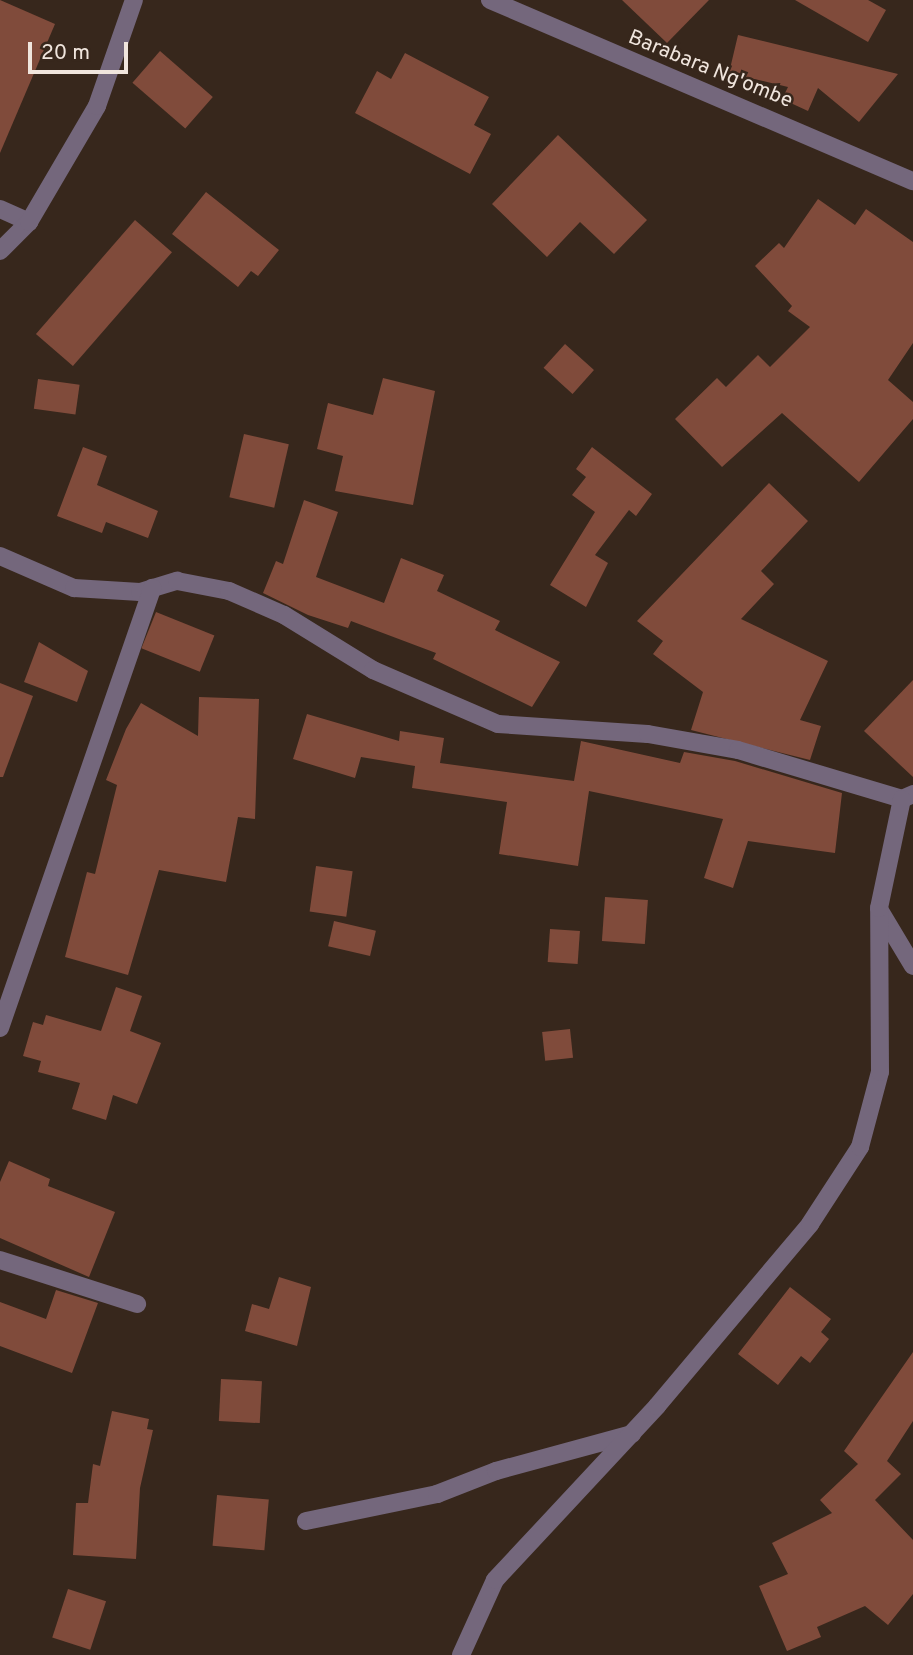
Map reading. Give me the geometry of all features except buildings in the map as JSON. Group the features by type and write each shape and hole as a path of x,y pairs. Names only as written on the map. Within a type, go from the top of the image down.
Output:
{"street":[{"path":"0,251 29,222 97,106 134,0"},
{"name":"Barabara Ng'ombe","path":"490,0 913,181"},
{"path":"0,209 29,222"},
{"path":"0,556 74,588 111,594 152,588 177,580 229,591 284,615 373,670 498,724 648,734 738,750 908,797 879,908 880,1072 860,1146 810,1224 632,1434 495,1580 461,1655"},
{"path":"0,1028 152,588"},
{"path":"879,908 913,966"},
{"path":"0,1260 137,1304"},
{"path":"306,1521 437,1494 496,1471 632,1434"}]}
